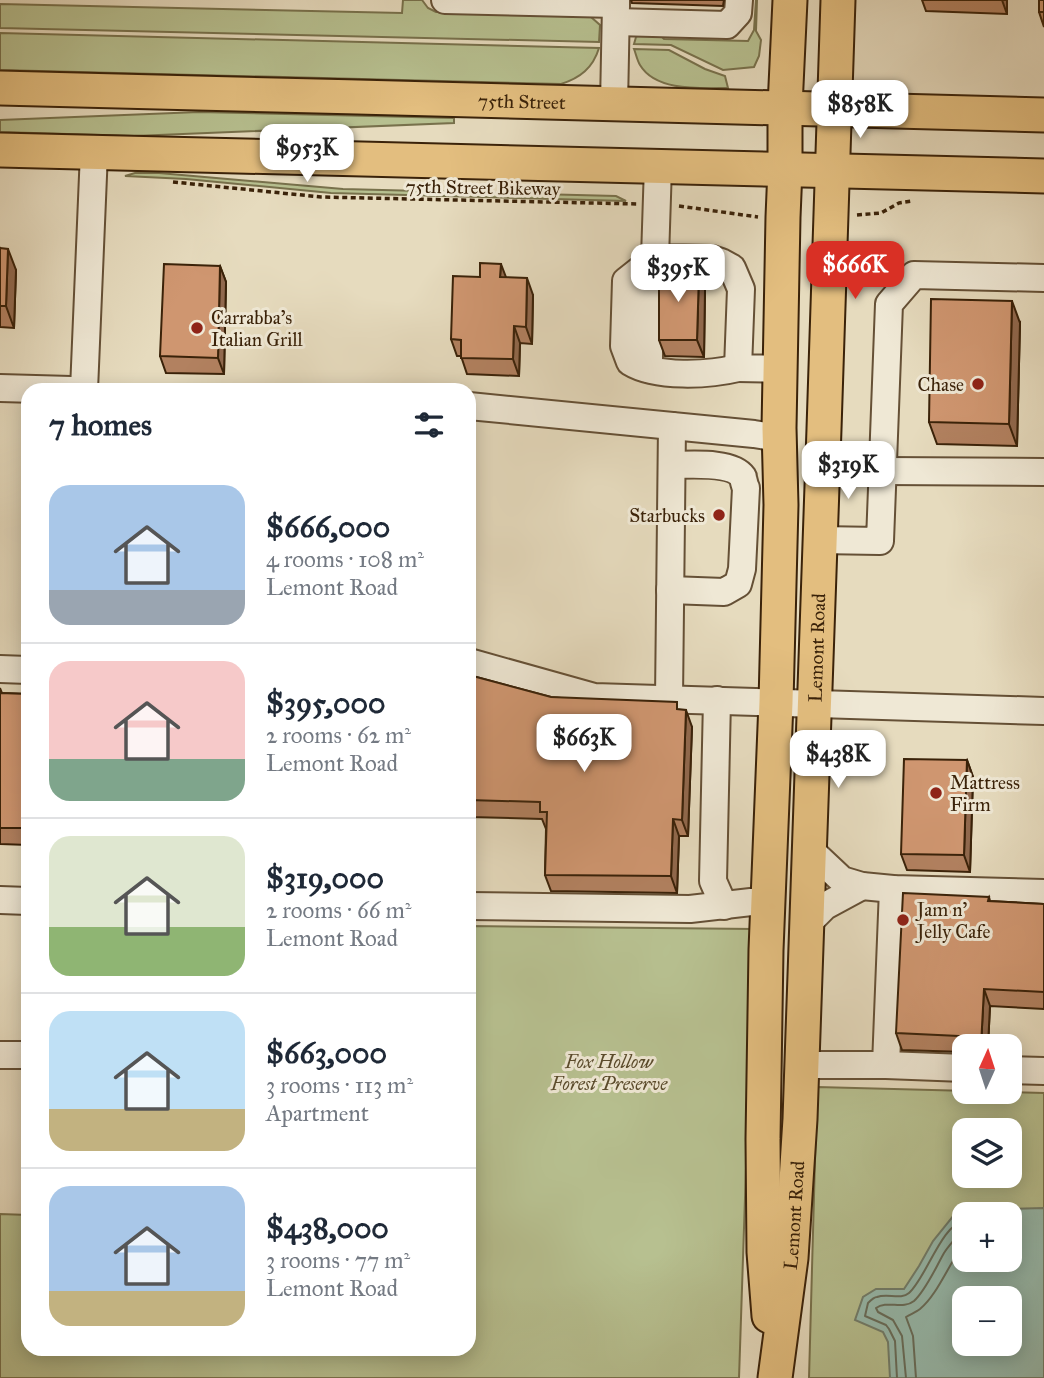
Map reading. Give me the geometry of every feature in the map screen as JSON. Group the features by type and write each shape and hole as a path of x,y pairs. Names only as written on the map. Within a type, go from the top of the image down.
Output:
{"main road":[{"name":"Lemont Road","path":"774,1378 764,1252 763,1139 781,506 780,369 790,0"},
{"name":"Lemont Road","path":"774,1378 791,1258 802,1065 838,0"},
{"name":"75th Street","path":"0,88 1044,115"},
{"path":"0,150 1044,176"}],"street":[{"path":"445,0 616,8 727,25 738,13 738,0"},
{"path":"614,104 616,8"},
{"path":"84,383 94,152"},
{"path":"658,166 648,264 643,368 656,372 718,373 738,368 780,369"},
{"path":"648,264 712,259 732,268 741,289 738,368"},
{"path":"819,540 880,541 889,304 914,275 1044,278"},
{"path":"0,388 21,389"},
{"path":"476,406 779,438"},
{"path":"669,699 672,426"},
{"path":"670,590 724,592 738,584 742,569 746,488 743,477 731,468 672,465"},
{"path":"883,471 1044,472"},
{"path":"476,664 594,696 1044,711"},
{"path":"0,669 21,670"},
{"path":"717,700 713,881 724,905"},
{"path":"809,849 842,880 862,886 1044,893"},
{"path":"808,923 825,906 862,886"},
{"path":"886,1065 893,889"},
{"path":"0,900 21,901"},
{"path":"476,906 690,909 768,902"},
{"path":"0,1055 21,1055"},
{"path":"802,1065 952,1068"},
{"path":"1022,1070 1044,1071"}],"path":[{"name":"75th Street Bikeway","path":"163,182 321,197 628,204"},
{"path":"862,215 881,213 899,203 921,201"},
{"path":"688,206 755,218"}],"green space":[{"path":"403,0 422,0 428,8 436,12 591,17 600,25 599,42 0,28 0,4 402,13"},
{"path":"756,0 756,31 761,40 754,67 723,70 671,45 634,44 640,34 661,36 664,39 748,41 754,30"},
{"path":"0,33 599,48 585,71 561,84 0,70"},
{"path":"634,49 669,50 725,76 728,88 680,87 657,80 647,74 640,65"},
{"path":"199,112 454,118 454,123 134,136 0,132 0,120"},
{"path":"135,173 343,189 616,196 626,201 331,193 125,176"},
{"name":"Fox Hollow Forest Preserve","path":"476,926 754,929 739,1378 0,1378 0,1214 21,1215 21,1356 476,1356"},
{"path":"817,1087 952,1091 952,1104 1022,1104 1022,1092 1044,1093 1044,1378 809,1378"}],"water":[{"path":"1044,1208 1044,1378 890,1378 888,1342 883,1332 855,1320 863,1297 876,1289 904,1289 933,1241 952,1217 952,1272 1022,1272 1022,1209"}],"building":[{"path":"1039,0 1044,0 1044,12 1039,12"},
{"path":"0,248 8,249 6,306 0,306"},
{"path":"480,263 501,264 500,277 527,278 526,327 514,326 513,359 461,358 461,340 451,339 453,276 480,277"},
{"name":"Carrabba's Italian Grill","path":"164,264 220,266 218,358 160,356"},
{"path":"659,268 692,268 692,272 699,273 697,340 659,340"},
{"name":"Chase","path":"931,299 1012,301 1009,424 929,422"},
{"path":"476,677 551,697 677,702 677,709 686,710 682,820 673,819 671,876 545,875 547,812 540,812 540,802 476,800"},
{"path":"0,693 21,694 21,828 0,828"},
{"path":"904,759 967,760 964,855 901,854"},
{"path":"903,893 989,897 988,901 1044,904 1044,992 984,989 982,1034 896,1033"}],"place":[{"name":"Carrabba's Italian Grill","path":"197,328"},
{"name":"Chase","path":"978,384"},
{"name":"Starbucks","path":"719,515"},
{"name":"Mattress Firm","path":"936,793"},
{"name":"Jam n' Jelly Cafe","path":"903,920"}]}
